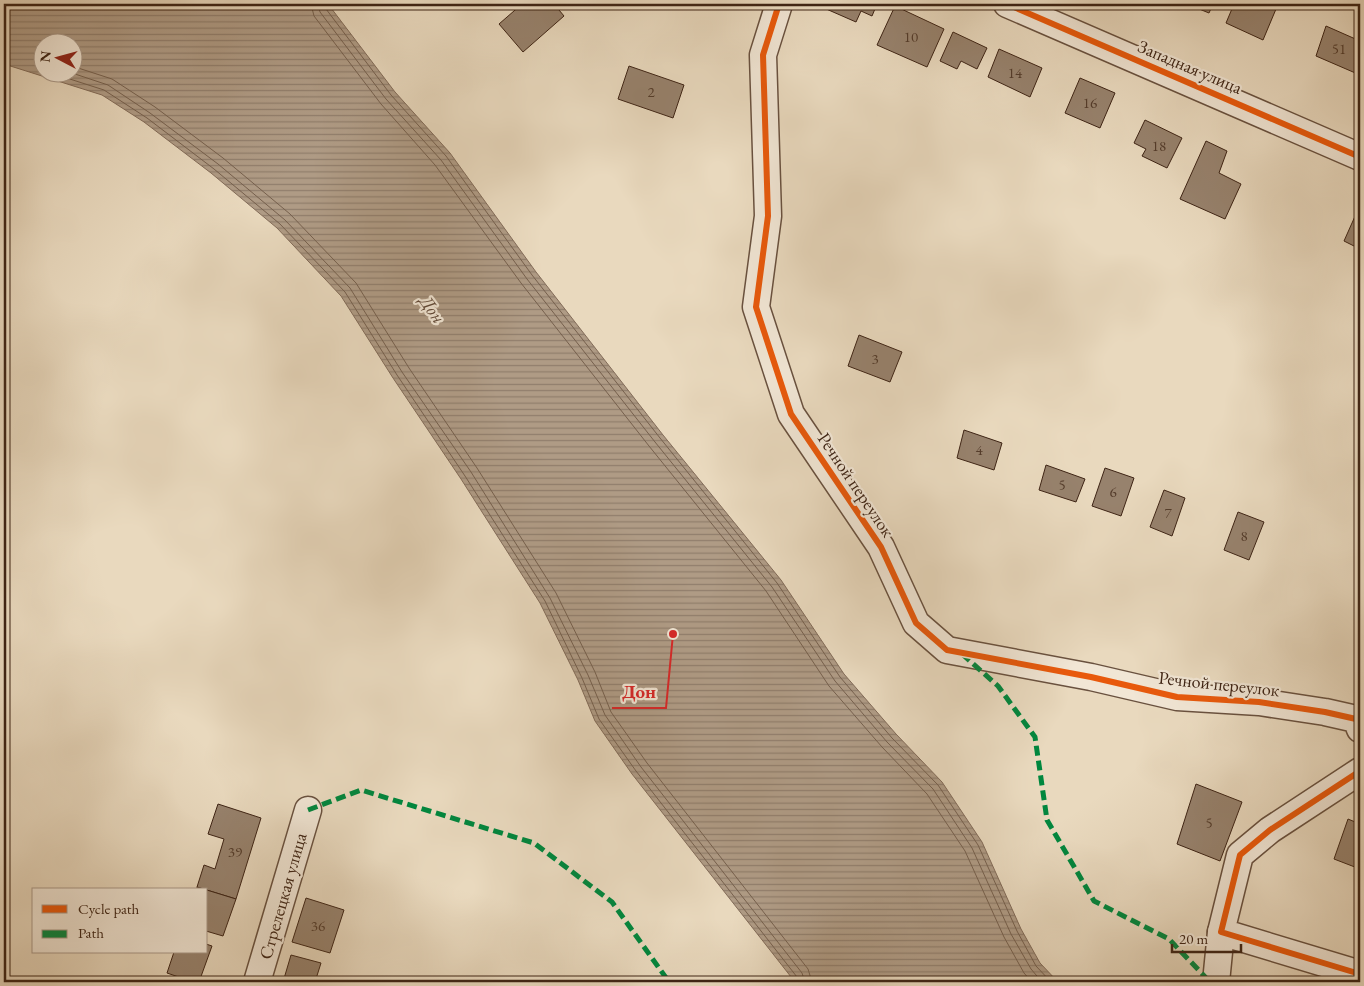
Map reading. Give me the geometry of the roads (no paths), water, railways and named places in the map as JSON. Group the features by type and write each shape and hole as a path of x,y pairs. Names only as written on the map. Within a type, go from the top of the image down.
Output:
{"street":[{"name":"Речной переулок","path":"779,4 763,55 768,216 756,308 790,414 881,547 916,623 947,650 1092,677 1177,697 1259,702 1325,712 1358,724"},
{"name":"Западная улица","path":"1007,4 1360,157"},
{"path":"1216,982 1221,932 1240,855 1270,830 1360,771"},
{"name":"Стрелецкая улица","path":"257,982 308,810"},
{"path":"1221,932 1360,974"}],"water":[{"path":"4,4 328,4 395,92 450,153 536,272 663,435 781,580 844,674 896,734 942,782 982,842 1021,929 1040,963 1058,982 795,982 632,774 595,721 578,680 540,603 341,296 277,228 211,173 144,122 102,95 61,82 82,82 82,32 32,32 32,73 4,64"}],"place":[{"name":"Дон","path":"673,634"}]}
